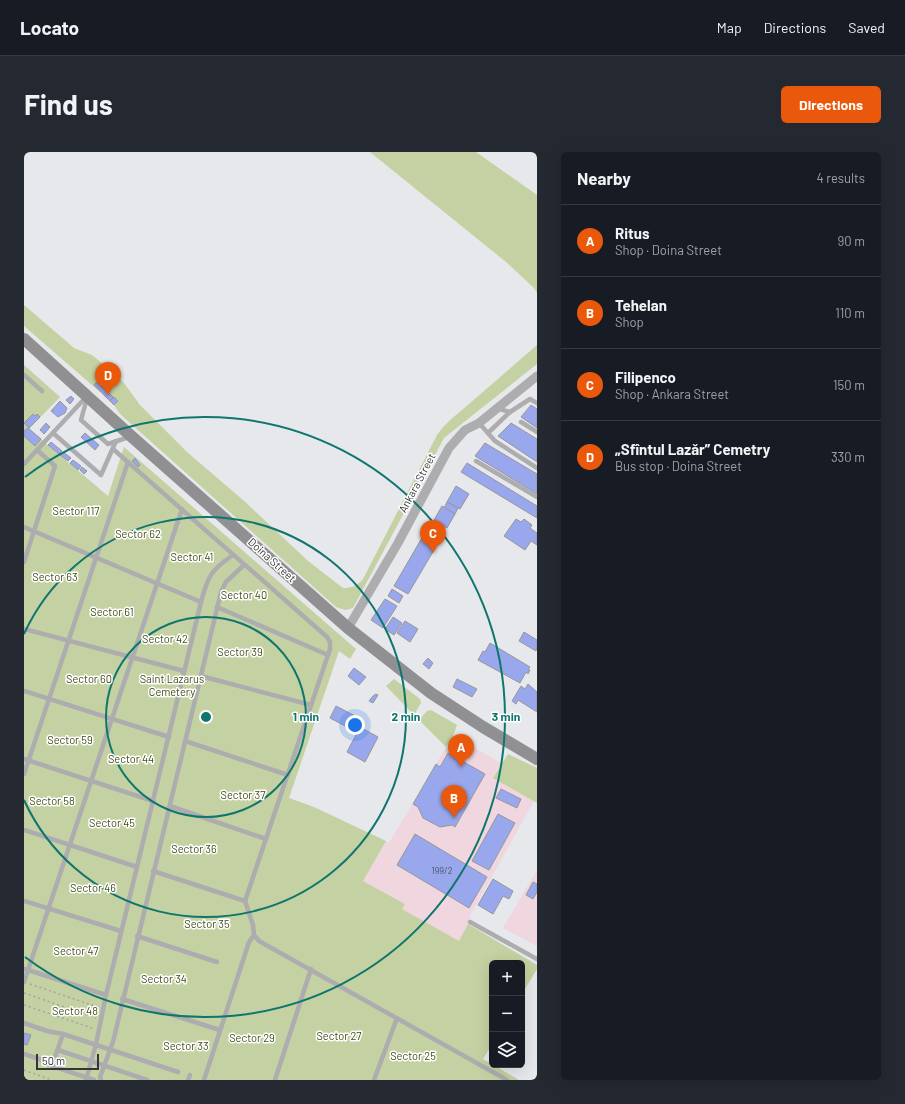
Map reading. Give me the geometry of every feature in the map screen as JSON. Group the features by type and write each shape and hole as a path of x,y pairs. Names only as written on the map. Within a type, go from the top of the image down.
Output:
{"main road":[{"name":"Doina Street","path":"24,339 348,628 426,690 483,727 537,759"}],"street":[{"name":"Ankara Street","path":"348,628 398,543 449,448 465,430 478,423 537,376"}],"lane":[{"path":"24,375 42,391"},
{"path":"24,464 87,396"},
{"path":"87,396 81,420 108,444 131,436"},
{"path":"488,433 510,412 530,399 537,403"},
{"path":"496,408 510,412"},
{"path":"521,422 537,432"},
{"path":"478,423 495,442 537,468"},
{"path":"53,433 101,475 116,441"},
{"path":"113,449 329,639 330,645 328,655 245,901 253,925 254,935 259,941 507,1080"},
{"path":"24,562 55,466 37,450"},
{"path":"476,461 537,497"},
{"path":"24,774 26,760 49,699 128,462"},
{"path":"24,982 26,970 48,909 182,509"},
{"path":"24,527 157,582 201,602"},
{"path":"86,1079 96,1044 100,1020 121,931 205,585 211,574 219,565 233,555"},
{"path":"100,1080 110,1049 138,936 217,607 223,586 244,565"},
{"path":"217,607 328,655"},
{"path":"24,629 68,642 184,671"},
{"path":"201,676 311,704"},
{"path":"24,691 168,737"},
{"path":"185,742 288,774"},
{"path":"26,760 153,802"},
{"path":"170,806 266,839"},
{"path":"24,830 137,867"},
{"path":"153,871 245,901"},
{"path":"24,901 121,931"},
{"path":"470,922 537,959"},
{"path":"204,1080 249,942 254,935"},
{"path":"138,936 217,962"},
{"path":"275,1080 311,969"},
{"path":"26,970 106,995"},
{"path":"122,999 220,1030"},
{"path":"374,1080 396,1018"},
{"path":"24,1023 47,1031 63,1034 96,1044 178,1072"},
{"path":"52,1066 63,1034"},
{"path":"58,1050 147,1080"},
{"path":"24,1054 86,1079 94,1080"}],"path":[{"path":"24,982 103,1009"},
{"path":"24,993 100,1020"},
{"path":"24,1005 98,1030"},
{"path":"24,1070 52,1080"}],"shaded area":[{"path":"453,736 501,763 493,778 534,801 470,916 470,922 459,941 401,909 405,904 363,881 386,841 389,843"},
{"path":"537,870 537,946 503,928"}],"green space":[{"path":"370,152 476,152 537,195 537,293 534,288 506,262"},
{"path":"24,305 74,348 92,355 108,368 124,383 140,405 187,452 243,500 308,561 343,588 354,586 363,579 442,428 537,345 537,364 444,438 353,608 345,610 336,607 120,414 110,401 113,397 105,388 100,392 24,326"},
{"name":"Saint Lazarus Cemetery","path":"24,365 60,397 29,429 108,496 124,447 356,649 350,659 339,651 289,798 314,807 386,841 363,881 405,904 402,909 459,941 468,924 537,965 537,969 525,989 525,960 489,960 489,1049 483,1059 489,1062 489,1068 498,1068 519,1080 24,1080"},
{"path":"394,679 420,699 421,703 414,715 386,686"},
{"path":"431,710 457,725 453,736 446,747 419,720 427,711"},
{"path":"508,754 537,768 537,803 493,778"}],"building":[{"path":"97,382 113,397 110,401 94,385"},
{"path":"71,396 74,399 70,404 66,400"},
{"path":"114,397 118,401 114,405 110,401"},
{"path":"60,401 67,408 65,413 58,417 51,411"},
{"path":"531,405 537,409 537,428 521,417"},
{"path":"33,414 35,416 37,414 40,417 29,428 24,423"},
{"path":"46,423 50,427 44,434 40,430"},
{"path":"511,423 537,439 537,462 498,436"},
{"path":"28,428 41,439 35,446 24,436 24,431"},
{"path":"85,433 99,445 95,450 81,437"},
{"path":"51,442 62,451 59,454 48,445"},
{"path":"485,443 537,474 537,494 475,456"},
{"path":"63,452 71,458 68,461 60,455"},
{"path":"135,458 140,465 138,467 132,461"},
{"path":"73,460 81,466 78,470 70,463"},
{"path":"467,463 537,506 537,518 461,472"},
{"path":"82,467 87,471 84,474 80,470"},
{"path":"456,486 469,494 460,509 447,502"},
{"path":"447,502 458,508 455,514 444,508"},
{"path":"442,506 455,514 447,528 434,520"},
{"path":"516,519 521,522 524,519 532,525 530,528 537,533 537,545 531,541 525,550 504,536"},
{"path":"429,528 442,536 437,544 424,536"},
{"path":"423,536 437,545 408,594 394,586"},
{"path":"392,589 403,596 399,603 388,596"},
{"path":"385,599 397,606 383,628 371,620"},
{"path":"393,617 402,623 394,635 385,629"},
{"path":"405,621 418,629 410,642 397,633"},
{"path":"524,632 537,640 536,651 519,641"},
{"path":"490,643 530,667 528,669 530,670 528,674 526,672 520,683 478,660"},
{"path":"428,658 433,663 429,669 423,664"},
{"path":"354,668 366,677 359,685 348,676"},
{"path":"457,679 477,689 472,697 453,687"},
{"path":"528,684 537,692 537,712 518,700 516,704 512,701 521,686 525,689"},
{"path":"376,694 378,695 373,703 369,701 373,696"},
{"path":"336,706 357,717 351,729 330,718"},
{"path":"360,727 378,737 365,762 347,752"},
{"path":"448,753 485,774 455,827 452,825 440,827 423,818 418,807 413,804 436,764 440,767"},
{"path":"501,789 521,799 517,808 496,798"},
{"path":"498,814 515,823 489,870 472,861"},
{"path":"415,834 487,877 469,908 397,865"},
{"path":"493,879 513,891 509,899 503,896 493,914 478,905"},
{"path":"533,882 537,884 537,892 533,899 526,895"},
{"path":"24,1033 31,1035 27,1045 24,1044"}],"place":[{"name":"„Sfîntul Lazăr” Cemetry","path":"108,395"},
{"name":"Filipenco","path":"433,553"},
{"name":"Ritus","path":"461,767"},
{"name":"Tehelan","path":"454,818"}],"park label":[{"name":"Sector 117","path":"76,511"},
{"name":"Sector 62","path":"138,534"},
{"name":"Sector 41","path":"192,557"},
{"name":"Sector 63","path":"55,577"},
{"name":"Sector 40","path":"244,595"},
{"name":"Sector 61","path":"112,612"},
{"name":"Sector 42","path":"165,639"},
{"name":"Sector 39","path":"240,652"},
{"name":"Sector 60","path":"89,679"},
{"name":"Sector 59","path":"70,740"},
{"name":"Sector 44","path":"131,759"},
{"name":"Sector 37","path":"243,795"},
{"name":"Sector 58","path":"52,801"},
{"name":"Sector 45","path":"112,823"},
{"name":"Sector 36","path":"194,849"},
{"name":"Sector 46","path":"93,888"},
{"name":"Sector 35","path":"207,924"},
{"name":"Sector 47","path":"76,951"},
{"name":"Sector 34","path":"164,979"},
{"name":"Sector 48","path":"75,1011"},
{"name":"Sector 27","path":"339,1036"},
{"name":"Sector 29","path":"252,1038"},
{"name":"Sector 33","path":"186,1046"},
{"name":"Sector 25","path":"413,1056"}]}
